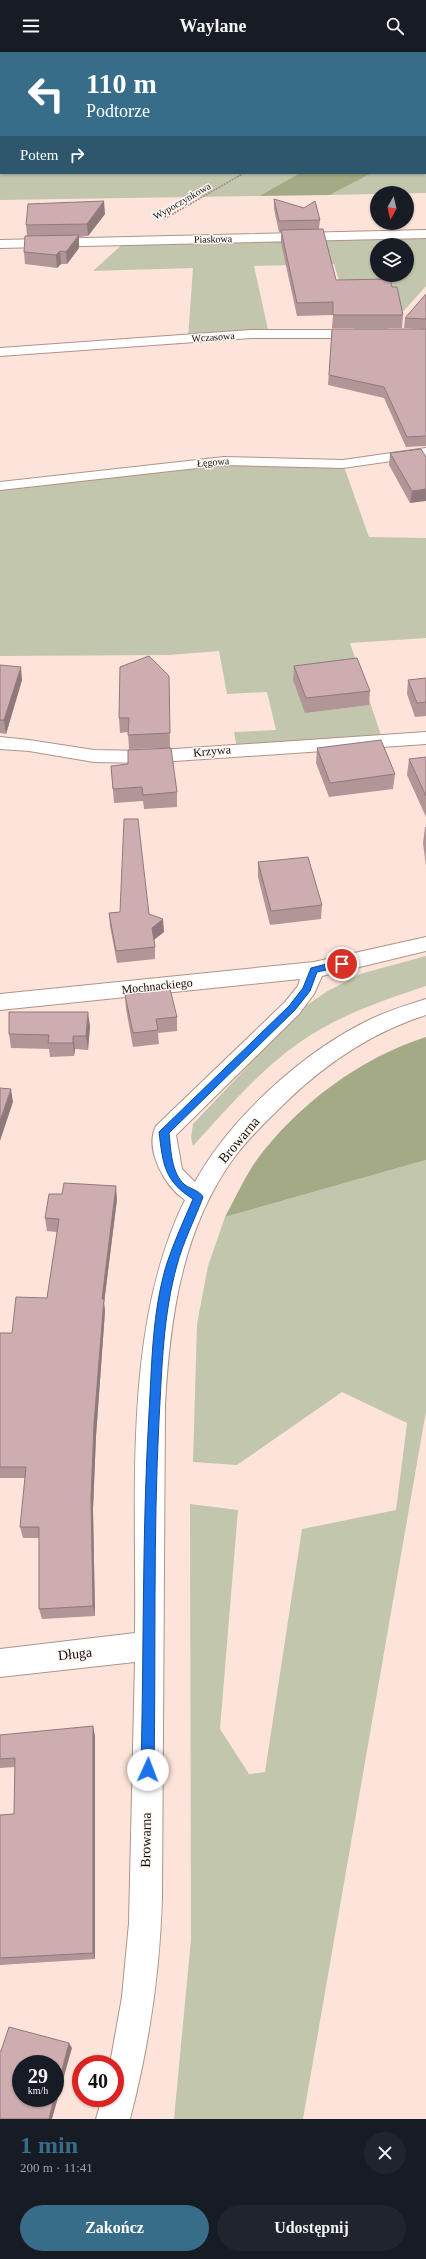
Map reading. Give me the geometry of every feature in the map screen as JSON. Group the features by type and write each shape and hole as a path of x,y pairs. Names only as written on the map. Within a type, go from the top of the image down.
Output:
{"street":[{"name":"Piaskowa","path":"0,244 426,234"},
{"name":"Wczasowa","path":"0,352 251,334 376,334"},
{"name":"Łęgowa","path":"0,486 224,460 343,464 426,452"},
{"name":"Krzywa","path":"0,742 24,743 106,757 137,757 426,738"},
{"name":"Mochnackiego","path":"0,1002 314,970 426,944"},
{"path":"198,1197 182,1187 173,1176 167,1159 164,1132 292,1008 307,989 314,970"},
{"name":"Browarna","path":"113,2119 124,2080 135,2018 145,1924 150,1646 150,1484 159,1337 172,1263 198,1197 225,1152 281,1091 308,1068 350,1040 384,1022 426,1007"},
{"name":"Długa","path":"0,1663 150,1646"}],"path":[{"name":"Wypoczynkowa","path":"126,241 242,174"}],"green space":[{"path":"0,174 298,174 259,196 0,200"},
{"path":"298,174 370,174 330,195 259,196"},
{"path":"370,174 426,174 426,193 414,193 414,186 370,186 370,194 330,195"},
{"path":"426,234 426,286 383,334 355,334 334,264 254,266 269,334 188,339 193,268 93,271 126,241"},
{"path":"224,461 343,464 369,537 426,538 426,638 350,643 383,741 237,749 234,732 276,730 267,692 227,694 219,651 169,655 0,656 0,486"},
{"path":"426,956 426,986 375,1004 342,1018 296,1045 255,1080 193,1146 191,1138 193,1124 303,1008 326,992 360,974"},
{"path":"426,1037 426,1160 225,1217 256,1161 272,1140 310,1103 332,1086 377,1057"},
{"path":"426,1160 426,1411 303,2119 174,2119 191,1939 190,1504 238,1510 220,1729 249,1774 265,1772 302,1529 396,1510 407,1423 342,1392 237,1465 193,1462 197,1324 208,1266 225,1217"}],"building":[{"path":"274,199 304,208 315,201 320,220 279,221"},
{"path":"104,201 87,224 26,225 28,204"},
{"path":"323,229 336,280 370,279 370,282 391,282 392,287 397,287 403,315 333,315 333,302 297,303 281,230"},
{"path":"79,235 66,252 60,251 56,255 24,252 25,236"},
{"path":"426,294 426,319 405,318"},
{"path":"332,329 426,329 426,436 407,437 384,387 329,375"},
{"path":"421,449 426,457 426,489 412,491 390,453"},
{"path":"149,656 169,676 170,733 128,735 129,718 119,718 120,667"},
{"path":"357,658 370,691 306,698 294,666"},
{"path":"0,665 21,667 4,720 0,720"},
{"path":"426,678 426,702 417,703 408,680"},
{"path":"381,740 395,774 330,783 317,748"},
{"path":"171,748 177,792 143,795 142,787 113,789 111,766 128,764 128,750"},
{"path":"426,757 426,796 409,759"},
{"path":"124,819 138,819 149,914 163,919 152,928 155,947 116,951 109,913 120,912"},
{"path":"308,857 322,905 271,911 258,862"},
{"path":"170,989 177,1017 156,1019 158,1030 133,1033 125,995"},
{"path":"9,1012 88,1012 86,1036 73,1036 73,1043 48,1043 49,1035 9,1034"},
{"path":"0,1088 11,1089 0,1121"},
{"path":"64,1183 116,1186 102,1299 104,1299 94,1424 91,1498 93,1606 39,1609 39,1527 20,1527 26,1467 0,1467 0,1333 12,1333 16,1297 47,1298 59,1219 45,1218 49,1194 62,1194"},
{"path":"93,1726 93,1953 0,1958 0,1815 14,1814 15,1758 0,1759 0,1735"},
{"path":"9,2027 69,2043 64,2062 64,2055 12,2055 12,2107 52,2107 49,2119 0,2119 1,2051"}],"route":[{"path":"148,1770 150,1694 150,1484 159,1337 172,1263 198,1197 182,1187 173,1176 167,1159 164,1132 292,1008 307,989 314,970 342,964"}]}
